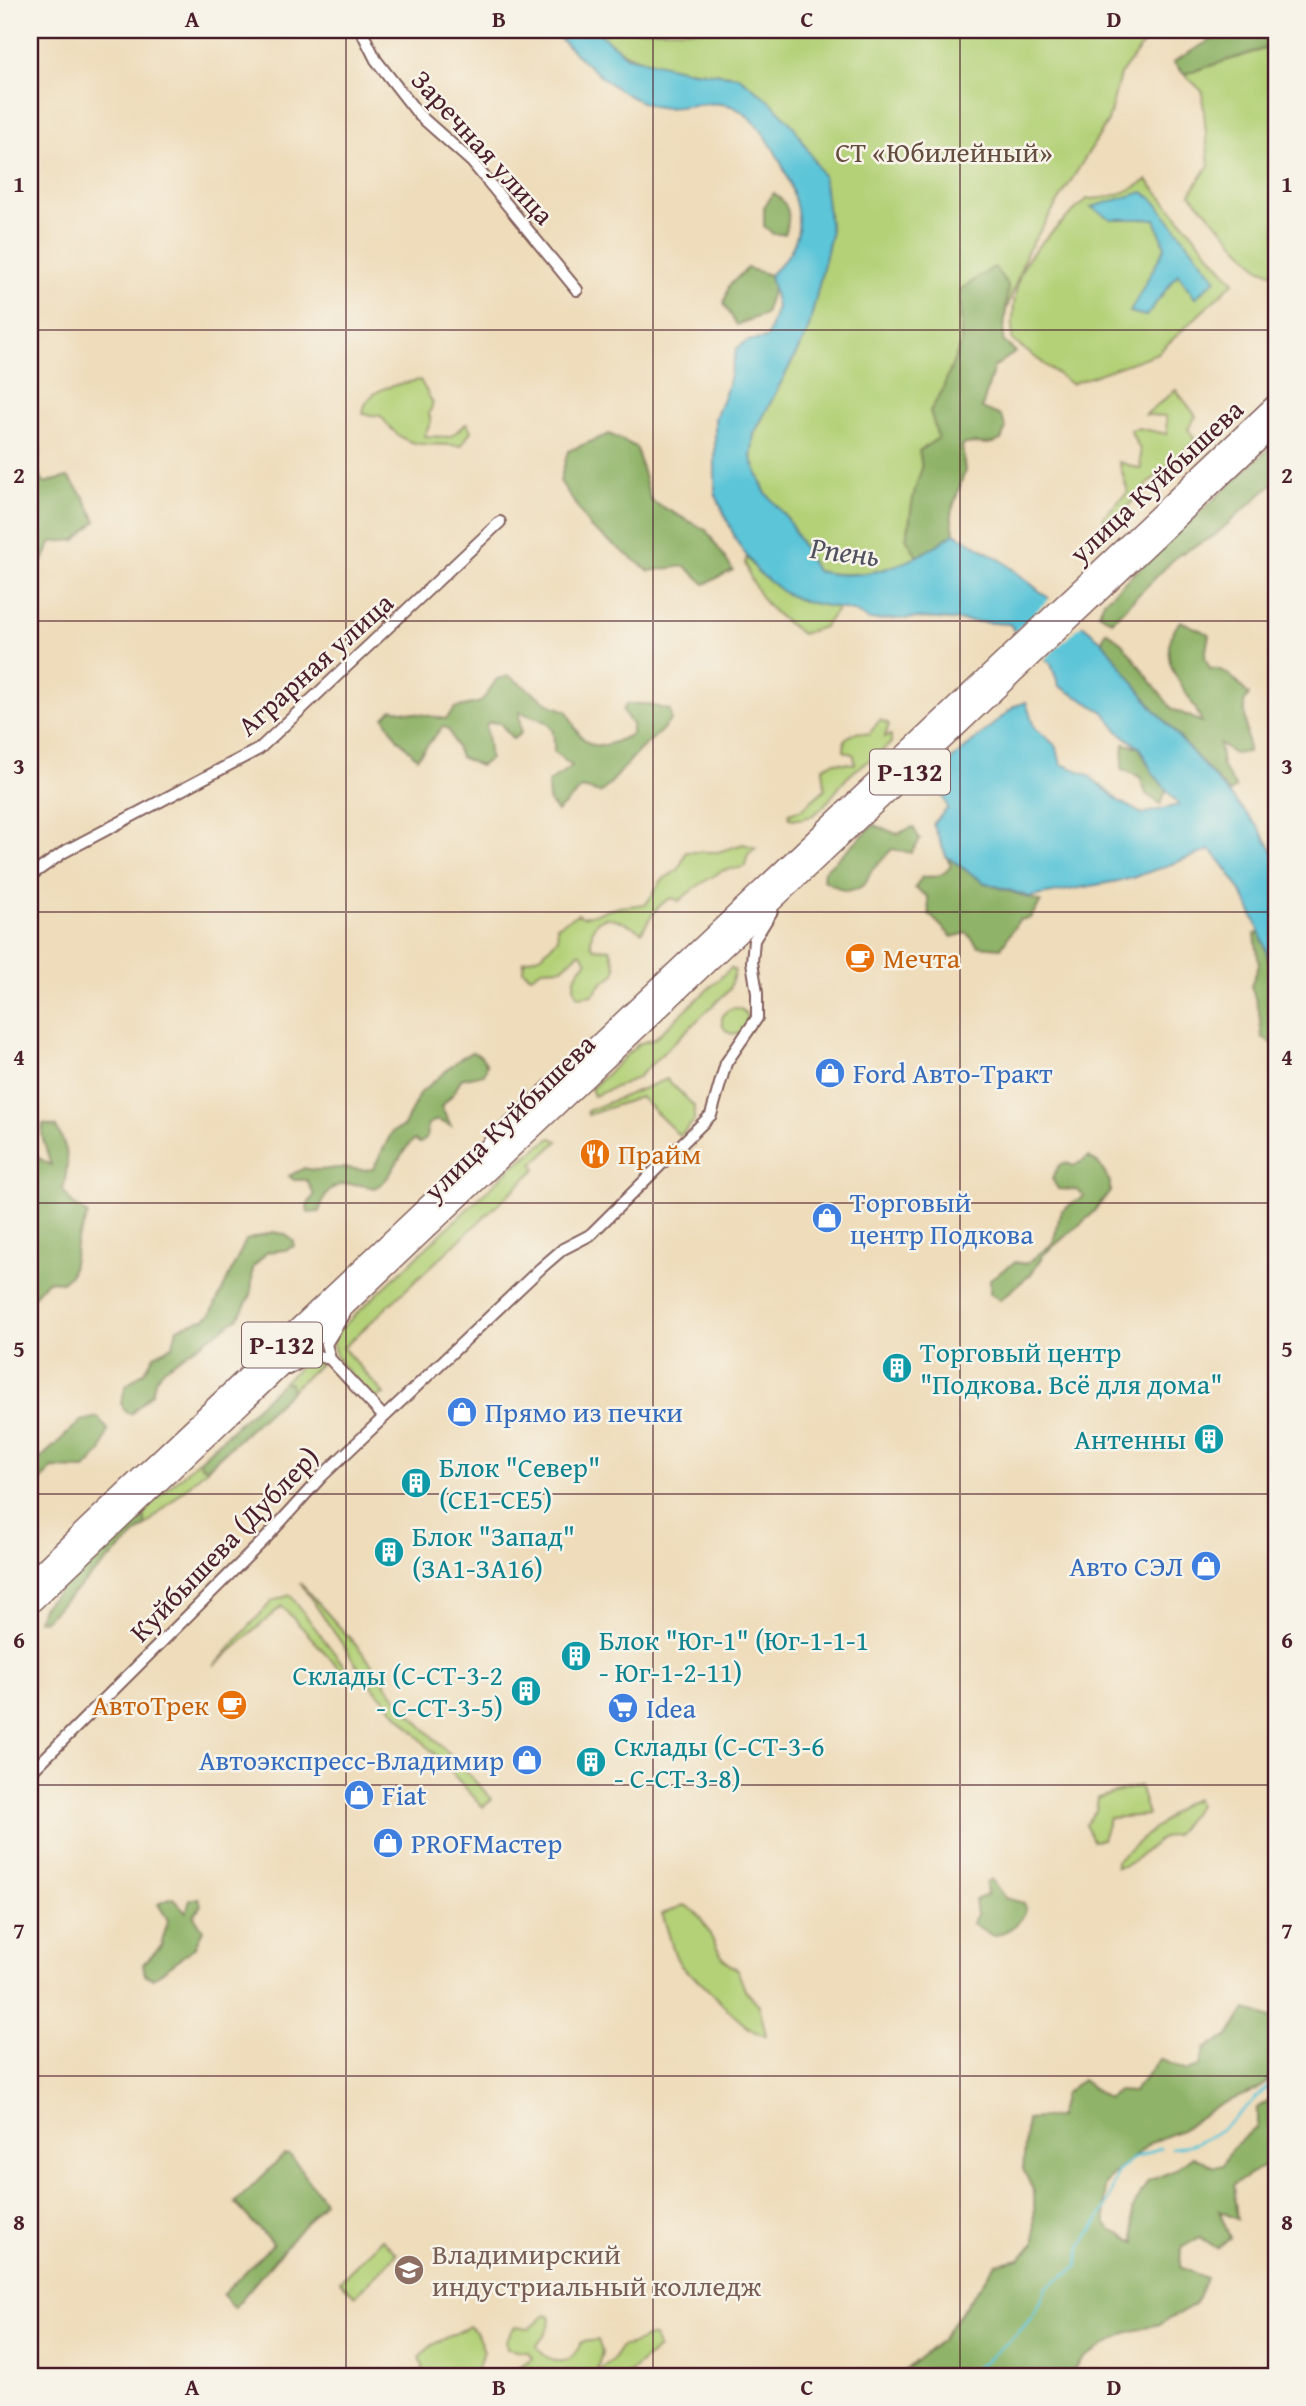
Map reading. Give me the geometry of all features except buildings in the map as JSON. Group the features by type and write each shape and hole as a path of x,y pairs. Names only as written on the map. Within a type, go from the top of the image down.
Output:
{"highway":[{"name":"улица Куйбышева","path":"1077,602 1276,403"},
{"name":"улица Куйбышева","path":"1077,602 1276,425"},
{"name":"Р-132","path":"1016,658 1077,602"},
{"name":"улица Куйбышева","path":"30,1605 798,879 1016,658"},
{"name":"улица Куйбышева","path":"30,1581 1016,658"}],"street":[{"name":"Заречная улица","path":"361,30 376,60 419,115 472,162 577,290"},
{"name":"Аграрная улица","path":"30,876 65,852 259,750 500,522"},
{"name":"Куйбышева (Дублер)","path":"30,1773 266,1538 322,1476 383,1416 563,1250 590,1235 711,1115 726,1063 757,1018 757,993 752,970 754,940 766,918 798,879"},
{"path":"367,1286 342,1317 326,1344 330,1359 383,1416"},
{"path":"262,1387 314,1355 330,1359"}],"green space":[{"name":"СТ «Юбилейный»","path":"595,30 1165,30 1148,38 1120,75 1108,121 1027,252 918,558 894,567 854,574 816,571 787,518 765,492 751,457 754,434 808,331 831,234 823,176 738,76 680,69 642,60 609,43"},
{"path":"1228,30 1276,30 1276,45 1184,74 1173,62"},
{"path":"1276,45 1276,275 1259,268 1190,194 1209,165 1202,91 1184,74"},
{"path":"1147,180 1234,282 1158,353 1071,384 1012,340 1014,303 1020,276 1035,250 1087,199 1119,194"},
{"path":"774,193 788,211 785,234 773,234 764,226 764,207"},
{"path":"994,267 1008,285 1003,341 1016,352 994,367 982,408 1001,416 1006,428 1001,440 996,442 962,445 965,471 951,513 954,533 918,558 906,538 921,469 919,451 938,438 930,411 941,393 961,343 961,289"},
{"path":"747,268 770,275 773,288 765,314 737,325 724,304 729,286"},
{"path":"420,380 433,403 429,414 431,422 424,436 450,437 467,423 471,431 461,446 415,443 399,436 381,416 363,414 365,405 376,392 393,385"},
{"path":"1176,390 1196,416 1188,429 1195,440 1107,525 1103,517 1128,492 1119,462 1141,469 1140,450 1130,430 1138,428 1167,434 1166,416 1145,415"},
{"path":"609,434 636,447 651,501 706,530 733,570 705,584 685,566 649,571 591,528 560,481 568,451"},
{"path":"30,435 40,448 37,470 44,483 68,477 84,497 96,521 76,540 51,542 43,561 30,571"},
{"path":"1276,442 1276,481 1214,536 1178,555 1112,621 1099,613 1104,601"},
{"path":"747,557 758,572 839,607 824,627 802,634 766,604 745,563"},
{"path":"1180,621 1209,634 1205,657 1210,669 1227,673 1249,695 1244,703 1248,752 1234,754 1219,743 1222,766 1236,788 1229,793 1154,709 1102,641 1106,631 1122,643 1172,709 1202,722 1170,661 1172,636"},
{"path":"509,676 553,706 567,711 579,733 591,744 608,744 632,734 632,725 623,711 626,704 645,704 670,710 671,719 600,793 582,788 557,812 549,801 548,783 572,766 554,752 551,728 542,721 519,712 521,733 513,739 500,723 489,722 486,726 490,759 480,766 460,757 449,730 443,726 417,758 397,738 384,717 392,709 446,719 455,708 481,702 497,679"},
{"path":"880,720 889,724 885,737 891,735 891,743 848,777 817,812 800,819 789,818 789,813 802,809 825,789 823,767 834,762 855,764 854,755 844,751 845,739 856,732 869,734"},
{"path":"1124,744 1139,747 1152,772 1167,787 1161,804 1146,794 1140,777 1122,769"},
{"path":"874,825 897,834 913,827 920,840 911,853 892,849 871,871 865,884 857,889 845,891 823,880 824,871"},
{"path":"743,844 756,848 748,854 745,866 722,871 679,901 673,898 663,903 642,932 609,918 596,923 591,944 594,948 610,949 616,967 615,974 602,983 593,995 578,997 575,992 575,977 587,961 580,952 562,968 542,969 531,976 523,970 524,961 542,955 558,938 557,926 578,914 583,917 619,907 646,904 662,880 679,869 686,852 718,852"},
{"path":"946,856 983,882 1041,902 1030,918 1019,920 1001,948 978,946 967,933 952,937 929,914 928,897 915,888 922,877 939,876 948,869 951,865"},
{"path":"1263,932 1276,984 1276,1042 1273,1044 1262,1037 1259,1011 1251,986 1259,965 1255,934"},
{"path":"731,968 735,971 729,990 637,1078 594,1096 591,1089 638,1044 654,1039"},
{"path":"735,1008 744,1012 748,1021 744,1030 735,1034 726,1030 722,1021 726,1012"},
{"path":"472,1052 481,1056 487,1065 484,1074 461,1079 454,1093 441,1107 451,1126 437,1120 428,1124 426,1139 420,1143 414,1140 408,1146 382,1183 375,1188 355,1184 339,1185 327,1193 319,1212 308,1213 307,1206 314,1195 307,1180 294,1180 289,1176 304,1168 373,1169 392,1132 404,1126 419,1094 462,1057"},
{"path":"667,1079 694,1106 694,1121 680,1136 640,1097 588,1115 587,1111"},
{"path":"43,1124 56,1127 64,1143 67,1165 63,1190 72,1203 88,1215 77,1240 71,1274 62,1282 47,1281 30,1301 30,1153 51,1165 42,1136"},
{"path":"551,1138 558,1141 533,1164 536,1169 343,1348 384,1394 374,1399 339,1360 333,1342 336,1333 512,1167"},
{"path":"1089,1157 1099,1164 1110,1182 1110,1192 1090,1216 1044,1254 1031,1274 1000,1300 990,1293 990,1279 1015,1262 1026,1264 1053,1243 1061,1211 1084,1196 1077,1190 1058,1189 1052,1179 1059,1165 1067,1163 1074,1166"},
{"path":"273,1232 284,1234 294,1241 294,1246 267,1252 253,1267 251,1295 238,1318 164,1369 156,1378 152,1393 131,1414 125,1411 121,1403 126,1386 145,1371 154,1355 173,1346 177,1328 211,1314 246,1240"},
{"path":"315,1360 321,1363 145,1526 145,1517 138,1516 302,1365"},
{"path":"282,1383 290,1383 292,1390 208,1467 201,1466 200,1460"},
{"path":"98,1417 108,1430 101,1452 85,1469 52,1468 30,1494 30,1468 81,1421"},
{"path":"138,1516 145,1517 145,1526 43,1621 38,1620 42,1607"},
{"path":"300,1583 363,1653 400,1703 492,1799 483,1807 370,1684"},
{"path":"290,1595 352,1676 352,1682 282,1606 214,1666 272,1601"},
{"path":"1139,1786 1148,1815 1109,1818 1102,1839 1093,1840 1085,1825 1096,1810 1098,1798"},
{"path":"1196,1799 1198,1805 1175,1835 1159,1840 1132,1862 1116,1867 1116,1861 1183,1804"},
{"path":"991,1879 1005,1898 1024,1903 1026,1910 1013,1927 993,1936 972,1923 977,1915 975,1900 987,1895 986,1884"},
{"path":"173,1898 186,1912 190,1900 199,1898 201,1905 194,1916 203,1930 194,1948 154,1978 145,1975 143,1964 161,1946 168,1920 158,1904"},
{"path":"684,1905 701,1918 721,1955 737,1969 745,1990 759,2005 766,2035 759,2034 741,2022 680,1963 662,1914"},
{"path":"1246,2009 1276,2020 1276,2067 1267,2082 1256,2090 1216,2106 1181,2130 1150,2143 1110,2178 1104,2187 1106,2224 1111,2230 1136,2242 1132,2210 1148,2181 1173,2171 1193,2156 1215,2167 1223,2165 1231,2149 1257,2126 1257,2109 1276,2094 1276,2159 1233,2185 1237,2219 1219,2211 1230,2238 1217,2248 1200,2237 1181,2248 1180,2267 1206,2278 1195,2304 1160,2324 1125,2333 1085,2357 1068,2376 898,2376 941,2340 996,2264 1019,2259 1035,2243 1034,2192 1023,2169 1027,2119 1058,2117 1064,2094 1082,2080 1108,2099 1118,2091 1133,2092 1160,2059 1187,2071 1199,2067 1206,2047 1228,2037"},
{"path":"284,2155 290,2155 324,2201 234,2308 222,2295 273,2244 235,2203"},
{"path":"382,2239 397,2254 355,2296 340,2281"},
{"path":"546,2315 550,2317 549,2327 537,2346 548,2358 555,2361 567,2360 573,2356 581,2342 598,2340 602,2352 596,2373 612,2361 622,2346 654,2336 658,2348 626,2376 570,2376 566,2371 551,2376 507,2376 532,2358 528,2352 507,2348 506,2341 515,2326 529,2328"},
{"path":"469,2326 476,2332 484,2351 476,2372 482,2376 415,2376 424,2368 419,2359 429,2348"}],"water":[{"path":"551,30 595,30 627,56 685,70 738,76 771,102 795,128 823,176 831,234 808,331 754,434 751,458 765,492 787,518 816,571 853,574 889,568 923,553 954,533 1001,560 1102,641 1154,709 1258,827 1276,856 1276,984 1244,896 1211,850 1129,879 1030,897 983,882 946,856 933,824 948,808 934,775 1015,706 1026,702 1034,727 1056,746 1061,764 1087,774 1120,802 1142,814 1179,805 1152,772 1141,749 1118,731 1104,712 1059,686 1051,664 1016,634 1010,624 923,618 869,620 853,611 802,601 784,593 758,572 737,542 715,493 715,418 726,391 737,348 748,341 767,338 777,307 770,275 792,249 798,230 798,215 787,177 767,139 742,112 728,105 709,103 671,108 653,106 638,100 598,74"},
{"path":"1143,192 1154,200 1216,279 1195,298 1178,274 1146,316 1130,312 1165,247 1155,219 1111,219 1091,207"}],"pier":[{"path":"1053,595 1085,622 1043,661 1012,634"}],"waterway":[{"path":"1171,2148 1187,2146 1216,2133 1276,2079"},
{"path":"966,2376 1014,2337 1034,2315 1046,2287 1077,2267 1081,2247 1106,2208 1118,2172 1132,2159 1160,2148"}],"place":[{"name":"Мечта","path":"860,958"},
{"name":"Ford Авто-Тракт","path":"830,1073"},
{"name":"Прайм","path":"595,1154"},
{"name":"Торговый центр Подкова","path":"827,1218"},
{"name":"Торговый центр \"Подкова. Всё для дома\"","path":"897,1368"},
{"name":"Прямо из печки","path":"462,1412"},
{"name":"Антенны","path":"1209,1439"},
{"name":"Блок \"Север\" (СЕ1-СЕ5)","path":"416,1483"},
{"name":"Блок \"Запад\" (ЗА1-ЗА16)","path":"389,1552"},
{"name":"Авто СЭЛ","path":"1206,1566"},
{"name":"Блок \"Юг-1\" (Юг-1-1-1 - Юг-1-2-11)","path":"576,1656"},
{"name":"Склады (С-СТ-3-2 - С-СТ-3-5)","path":"526,1691"},
{"name":"АвтоТрек","path":"232,1705"},
{"name":"Idea","path":"623,1708"},
{"name":"Автоэкспресс-Владимир","path":"527,1760"},
{"name":"Склады (С-СТ-3-6 - С-СТ-3-8)","path":"591,1762"},
{"name":"Fiat","path":"359,1795"},
{"name":"PROFМастер","path":"388,1843"},
{"name":"Владимирский индустриальный колледж","path":"409,2270"}],"water label":[{"name":"Рпень","path":"845,552"}]}
